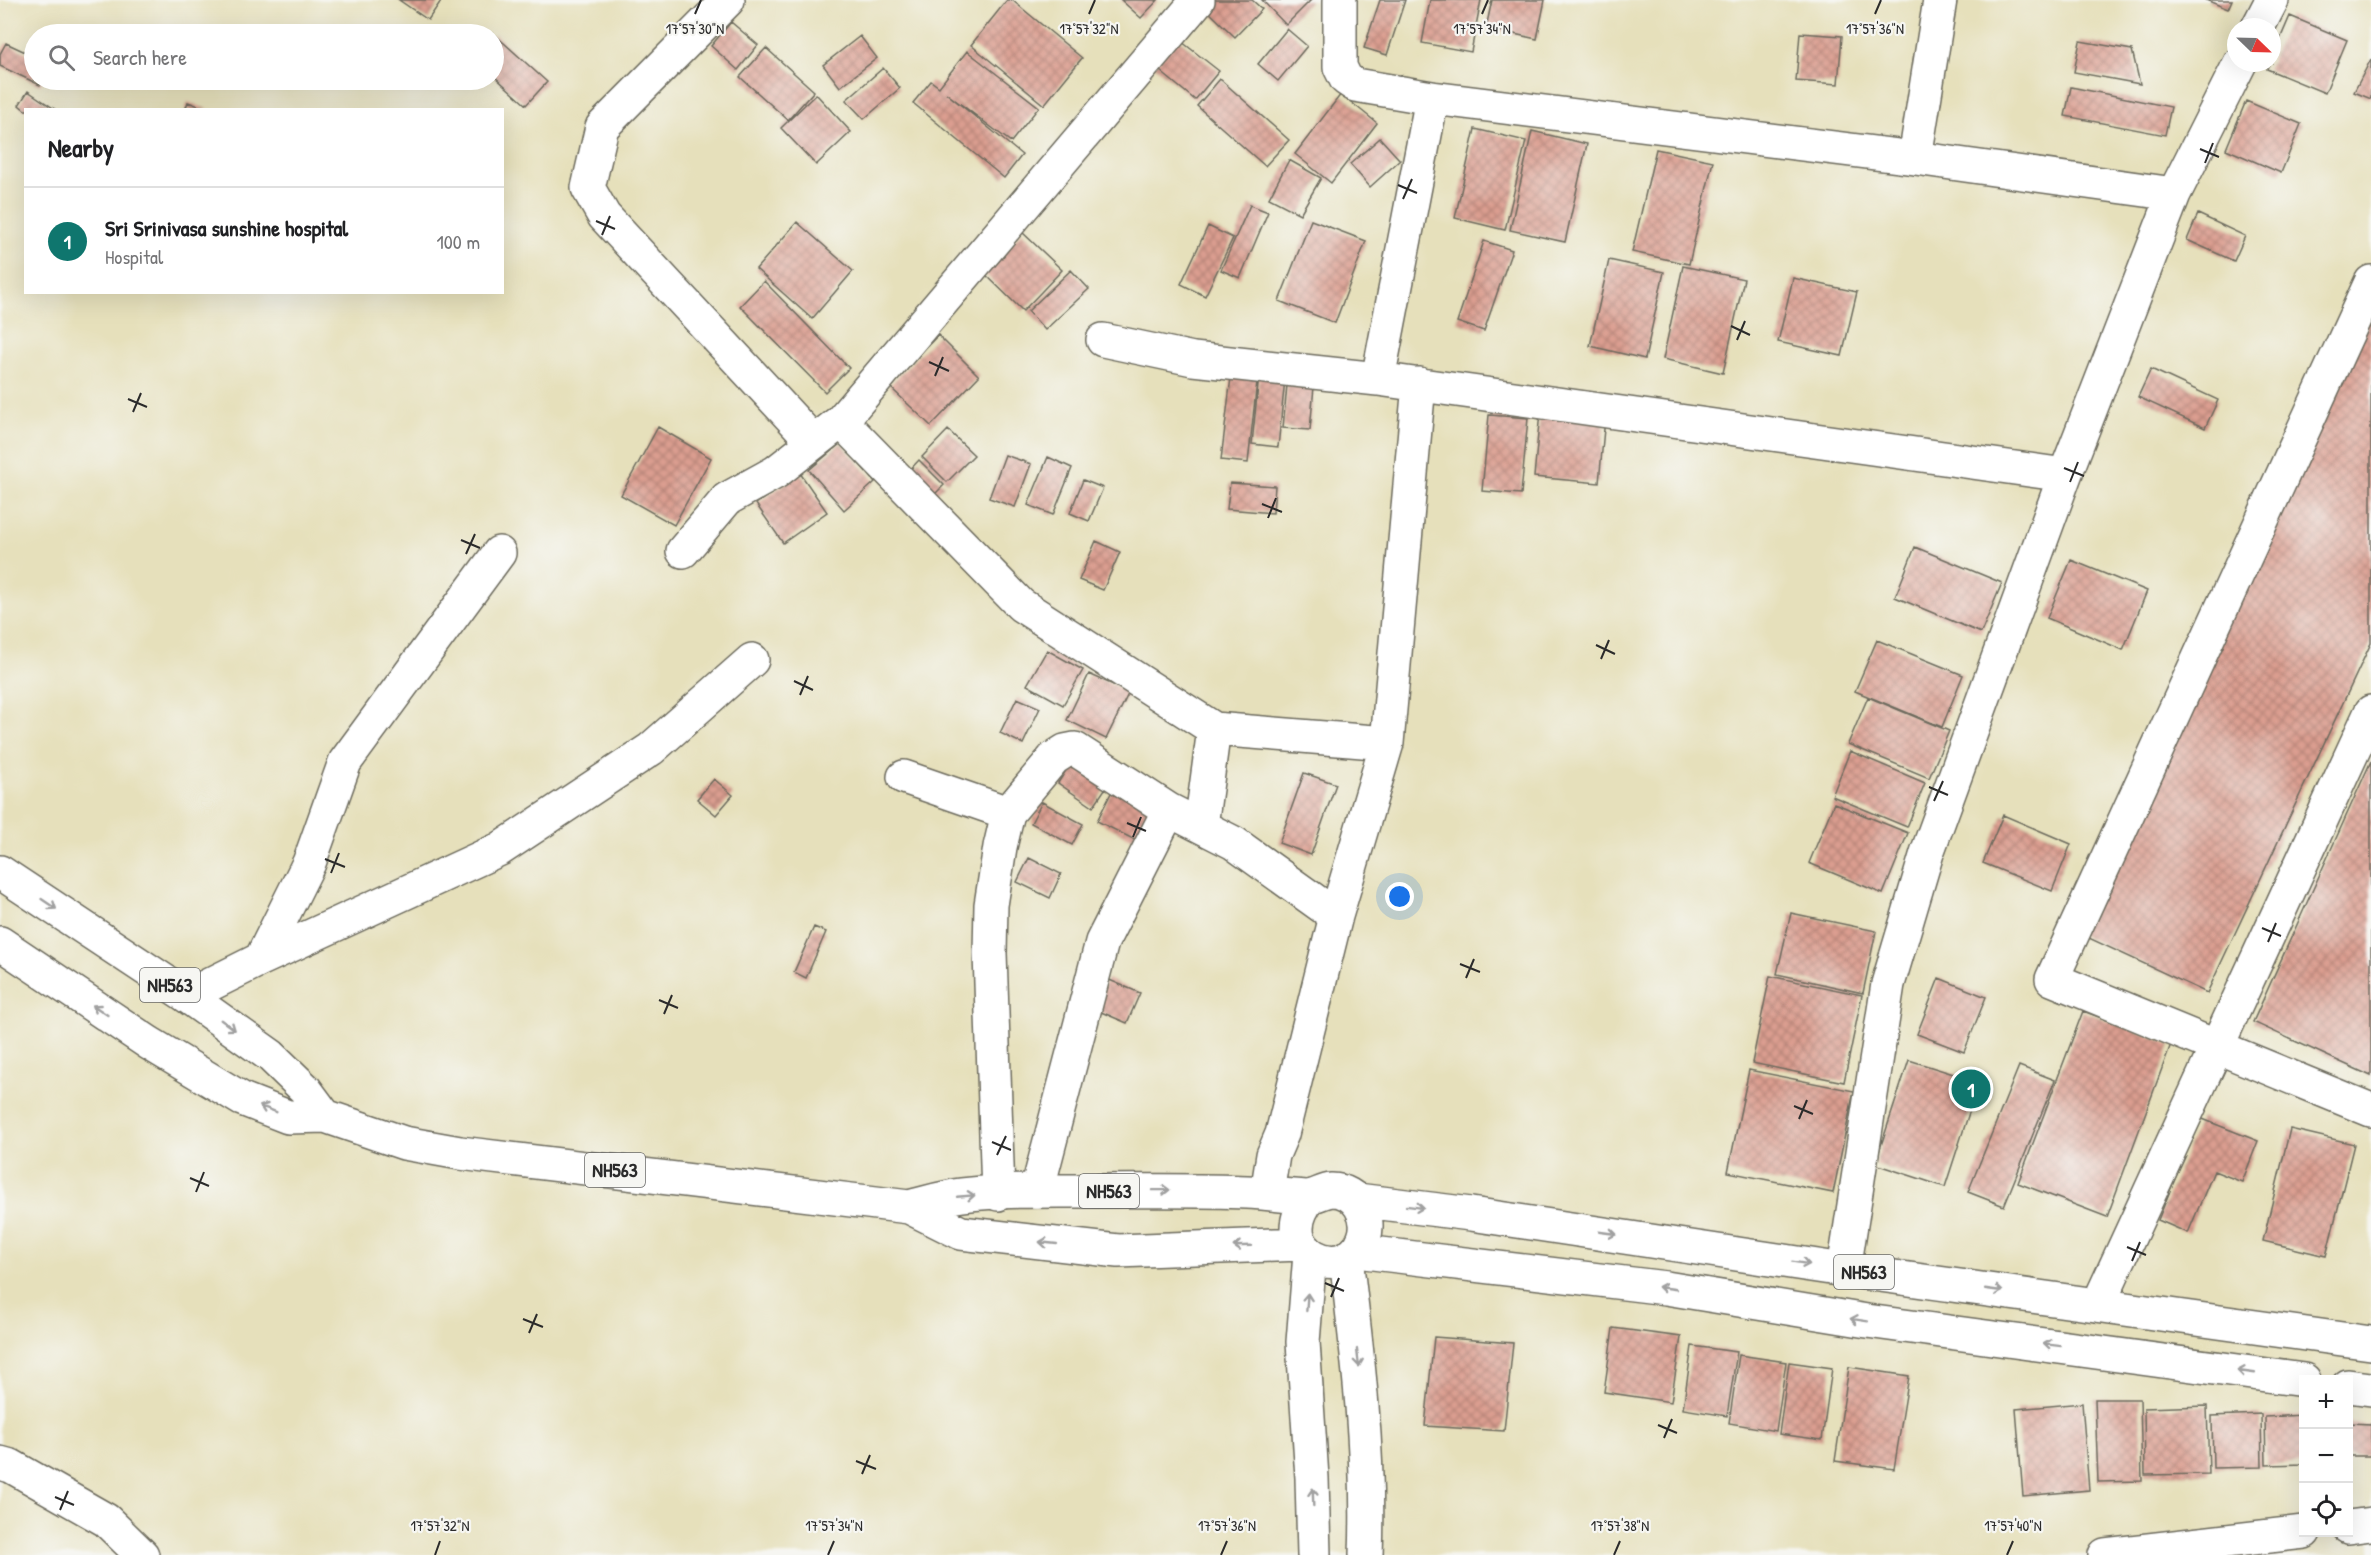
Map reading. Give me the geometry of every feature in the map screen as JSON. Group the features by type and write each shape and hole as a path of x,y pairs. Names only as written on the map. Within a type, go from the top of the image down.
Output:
{"main road":[{"path":"728,0 602,127 588,188 604,216 813,441"},
{"path":"683,551 727,499 776,472 841,421 1198,0"},
{"path":"1340,0 1340,67 1346,79 1355,85 1432,98 1915,158 2174,194"},
{"path":"1915,158 1940,0"},
{"path":"2263,18 2272,0"},
{"path":"1844,1270 1888,984 1927,853 2065,475 2174,194 2235,72"},
{"path":"1378,379 1432,98"},
{"path":"2371,282 2052,979 2371,1110"},
{"path":"1103,340 1193,359 1419,384 2065,475"},
{"path":"1267,1193 1273,1155 1281,1134 1336,916 1387,743 1419,384"},
{"path":"841,421 1021,605 1214,729 1387,743"},
{"path":"261,959 309,863 345,762 499,553"},
{"path":"187,996 261,959 500,849 651,749 752,660"},
{"path":"2098,1305 2371,712"},
{"path":"1201,826 1214,729"},
{"path":"998,1194 992,905 998,859 1008,813 1054,758 1065,751 1075,749 1169,810 1234,843 1336,916"},
{"path":"904,777 1008,813"},
{"path":"1037,1191 1102,942 1169,810"},
{"name":"NH563","path":"0,872 187,996 271,1056 306,1089 325,1116"},
{"name":"NH563","path":"0,943 149,1043 242,1099 288,1117 325,1116 404,1143 460,1153 909,1207 962,1195 1037,1191 1185,1190 1310,1197 1322,1191 1334,1190 1346,1193 1357,1200 1471,1214 1844,1270 2371,1343"},
{"path":"1310,1197 1299,1210 1296,1228 1305,1249 1304,1342 1314,1555"},
{"path":"1357,1200 1365,1212 1367,1226 1364,1239 1351,1255 1366,1478 1366,1555"},
{"name":"NH563","path":"909,1207 961,1233 1118,1251 1305,1249 1328,1261 1351,1255 1666,1288 1867,1321 2299,1379"},
{"path":"2353,1387 2371,1389"},
{"path":"0,1463 11,1466 106,1520 142,1555"},
{"path":"2353,1526 2371,1524"},
{"path":"2105,1555 2299,1533"}],"building":[{"path":"399,0 439,0 441,1 428,20"},
{"path":"1007,0 1012,0 1082,58 1044,105 971,45"},
{"path":"1121,0 1158,0 1141,18"},
{"path":"1213,0 1252,0 1262,9 1235,37 1205,8"},
{"path":"1262,0 1311,0 1286,25"},
{"path":"1380,0 1405,0 1387,55 1364,48"},
{"path":"1430,0 1481,0 1471,52 1422,43"},
{"path":"1492,0 1545,0 1537,39 1486,28"},
{"path":"2206,0 2232,0 2228,9"},
{"path":"2290,16 2347,40 2325,93 2274,72 2281,72 2281,37"},
{"path":"731,22 758,45 738,70 711,46"},
{"path":"1287,29 1307,46 1278,81 1258,64"},
{"path":"1800,33 1842,36 1838,84 1796,81"},
{"path":"860,36 877,58 840,87 823,65"},
{"path":"1177,38 1219,71 1195,100 1154,66"},
{"path":"2080,41 2132,50 2140,84 2074,72"},
{"path":"6,43 24,51 24,77 0,66 0,54"},
{"path":"504,43 547,82 526,105 504,85"},
{"path":"766,48 814,91 788,120 740,77"},
{"path":"967,51 1039,107 1011,142 946,93 1022,155 1004,178 913,103 931,81 939,87"},
{"path":"2371,59 2371,99 2354,92"},
{"path":"883,68 900,88 864,119 846,100"},
{"path":"1220,79 1289,140 1265,166 1197,106"},
{"path":"2071,87 2171,107 2165,135 2065,116"},
{"path":"28,91 53,108 24,109 19,105"},
{"path":"816,94 851,132 816,165 781,128"},
{"path":"1341,94 1377,123 1331,183 1295,154"},
{"path":"2246,101 2301,124 2281,173 2226,149"},
{"path":"188,102 204,108 186,108"},
{"path":"1475,129 1526,141 1505,230 1455,218"},
{"path":"1532,131 1587,144 1565,242 1510,230"},
{"path":"1380,138 1400,160 1370,187 1350,164"},
{"path":"1656,149 1713,161 1689,264 1632,252"},
{"path":"1289,160 1321,178 1300,214 1269,198"},
{"path":"1250,205 1268,212 1240,278 1221,270"},
{"path":"2198,214 2245,236 2234,261 2187,240"},
{"path":"1311,220 1366,241 1335,323 1279,301"},
{"path":"797,222 853,271 812,319 756,269"},
{"path":"1208,226 1233,238 1205,296 1181,284"},
{"path":"1022,232 1062,270 1023,311 983,272"},
{"path":"1484,241 1512,250 1484,331 1457,322"},
{"path":"1609,260 1664,272 1645,359 1590,346"},
{"path":"1683,266 1744,279 1723,373 1663,359"},
{"path":"1071,270 1089,289 1045,330 1028,311"},
{"path":"1793,278 1857,292 1842,356 1778,342"},
{"path":"764,281 849,368 825,392 740,306"},
{"path":"2371,308 2371,643 2207,993 2078,933"},
{"path":"938,335 979,376 931,426 889,386"},
{"path":"1232,369 1258,372 1248,463 1221,460"},
{"path":"2151,369 2218,400 2205,428 2138,397"},
{"path":"1288,374 1315,376 1310,430 1283,428"},
{"path":"1259,376 1285,379 1278,447 1252,444"},
{"path":"1540,412 1605,418 1599,483 1534,477"},
{"path":"1489,415 1528,418 1521,494 1482,491"},
{"path":"658,427 711,458 674,525 621,495"},
{"path":"948,430 974,455 947,482 922,457"},
{"path":"841,443 875,482 844,510 809,470"},
{"path":"1005,455 1031,464 1015,507 989,498"},
{"path":"1048,457 1072,468 1053,515 1028,505"},
{"path":"919,460 944,485 929,500 905,475"},
{"path":"800,473 827,512 783,543 756,504"},
{"path":"1083,480 1103,488 1089,521 1070,513"},
{"path":"1230,483 1275,486 1273,513 1227,509"},
{"path":"1096,541 1120,552 1103,590 1079,580"},
{"path":"1915,547 2002,583 1981,633 1895,597"},
{"path":"2071,560 2147,591 2123,650 2047,618"},
{"path":"1877,640 1963,675 1942,727 1855,691"},
{"path":"1047,650 1083,670 1063,705 1027,685"},
{"path":"1089,674 1129,692 1106,739 1067,720"},
{"path":"1868,697 1949,731 1929,778 1848,744"},
{"path":"1017,698 1040,708 1023,744 1000,733"},
{"path":"1850,751 1925,783 1907,827 1832,796"},
{"path":"1075,756 1111,780 1093,807 1058,783"},
{"path":"2371,761 2371,1076 2253,1022"},
{"path":"1304,773 1336,784 1311,855 1279,843"},
{"path":"714,779 733,795 716,815 697,799"},
{"path":"1115,785 1159,807 1141,843 1097,821"},
{"path":"1042,802 1083,824 1072,845 1031,823"},
{"path":"1834,803 1908,833 1883,894 1809,863"},
{"path":"2003,815 2071,844 2052,891 1983,863"},
{"path":"1029,858 1061,874 1050,898 1017,882"},
{"path":"1791,913 1876,931 1863,993 1777,974"},
{"path":"814,927 826,932 806,978 794,972"},
{"path":"1770,976 1862,995 1844,1082 1752,1063"},
{"path":"1939,978 1986,997 1964,1052 1917,1034"},
{"path":"1107,979 1140,993 1127,1023 1094,1009"},
{"path":"2083,1011 2171,1044 2107,1217 2018,1183"},
{"path":"1909,1060 1979,1082 1945,1187 1875,1164"},
{"path":"2019,1066 2055,1080 2004,1206 1968,1192"},
{"path":"1749,1070 1854,1091 1833,1193 1728,1172"},
{"path":"2200,1118 2258,1141 2242,1182 2214,1171 2188,1233 2158,1220"},
{"path":"2290,1129 2354,1144 2326,1256 2263,1241"},
{"path":"1613,1328 1681,1337 1671,1402 1604,1392"},
{"path":"1434,1337 1513,1343 1504,1431 1425,1426"},
{"path":"1692,1346 1737,1352 1727,1416 1683,1409"},
{"path":"1739,1355 1786,1362 1776,1431 1729,1423"},
{"path":"1789,1362 1832,1368 1822,1440 1779,1434"},
{"path":"1849,1367 1909,1376 1894,1469 1835,1461"},
{"path":"2095,1399 2140,1399 2142,1481 2098,1482"},
{"path":"2082,1403 2089,1490 2023,1496 2016,1409"},
{"path":"2207,1406 2209,1474 2145,1475 2144,1408"},
{"path":"2261,1414 2262,1467 2213,1468 2212,1416"},
{"path":"2299,1415 2299,1464 2266,1465 2265,1417"},
{"path":"2353,1423 2371,1424 2371,1456 2353,1456"}],"place":[{"name":"Sri Srinivasa sunshine hospital","path":"1971,1089"}]}
